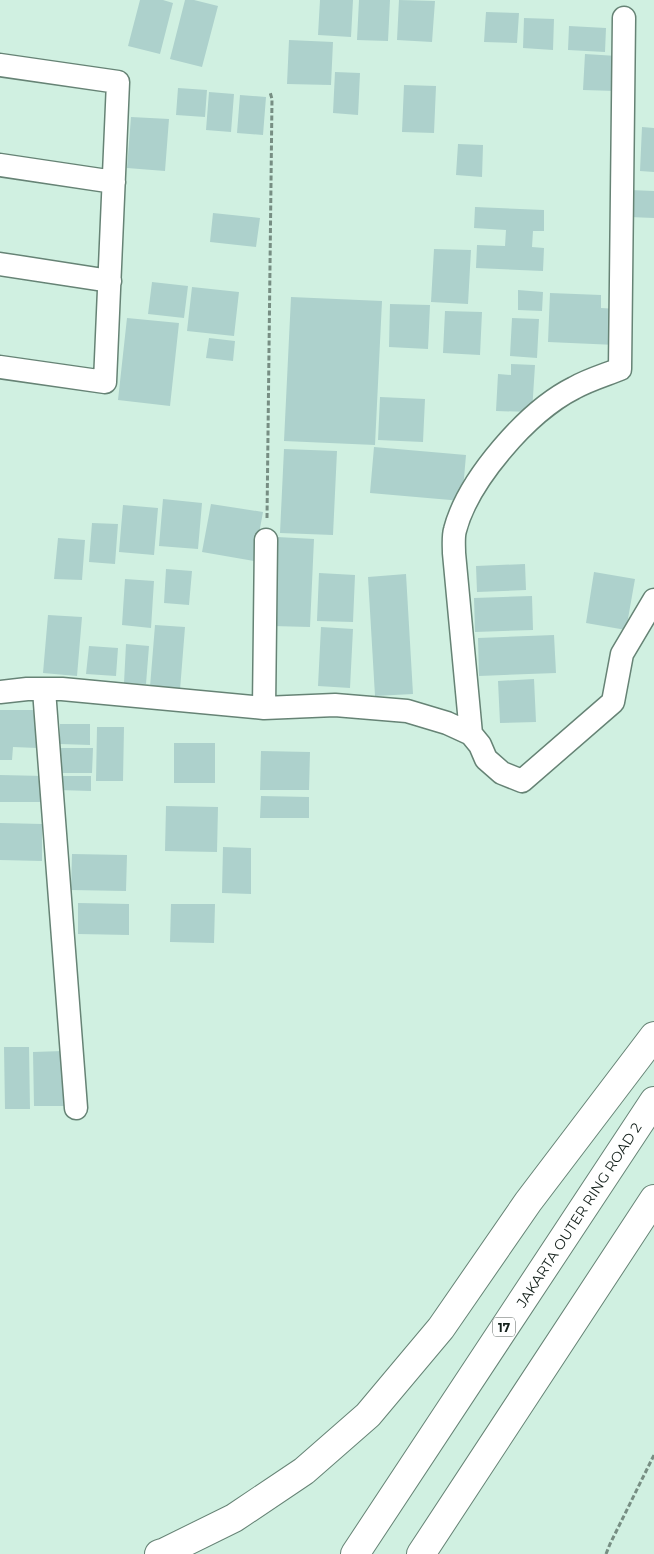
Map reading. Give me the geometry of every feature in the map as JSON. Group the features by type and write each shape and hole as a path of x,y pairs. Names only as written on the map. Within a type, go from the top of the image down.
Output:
{"highway":[{"path":"159,1554 242,1513 304,1471 368,1415 441,1328 528,1202 654,1036"},
{"name":"JAKARTA OUTER RING ROAD 2","path":"355,1554 654,1101"},
{"path":"427,1547 654,1199"}],"street":[{"path":"471,734 454,553 454,531 469,495 487,467 538,412 573,388 620,369 624,18"},
{"path":"0,65 118,82 105,382 0,367"},
{"path":"0,165 114,182"},
{"path":"0,264 110,281"},
{"path":"264,708 266,540"},
{"path":"0,692 27,689 62,689 264,708 335,705 408,711 447,723 471,734 480,745 486,759 502,773 522,781 613,702 622,654 654,600"},
{"path":"44,690 76,1108"}],"path":[{"path":"266,540 272,99 270,92"},
{"path":"606,1554 654,1455"}],"building":[{"path":"140,0 163,0 173,3 160,54 128,46"},
{"path":"185,0 194,0 218,6 202,67 170,59"},
{"path":"320,0 353,0 351,37 318,35"},
{"path":"359,0 390,0 388,41 357,40"},
{"path":"399,0 435,1 432,42 397,40"},
{"path":"486,12 519,13 517,43 484,42"},
{"path":"524,18 554,19 553,50 523,48"},
{"path":"569,26 606,28 605,52 568,50"},
{"path":"289,40 333,42 331,85 287,84"},
{"path":"585,54 617,56 616,91 583,90"},
{"path":"335,72 360,73 358,115 333,113"},
{"path":"404,85 436,86 434,133 402,132"},
{"path":"178,88 207,90 205,117 176,115"},
{"path":"209,92 234,94 231,132 206,130"},
{"path":"240,95 266,97 263,135 237,133"},
{"path":"131,117 169,119 165,171 127,168"},
{"path":"642,127 654,128 654,172 640,171"},
{"path":"458,144 483,145 482,177 456,175"},
{"path":"630,190 654,191 654,218 629,217"},
{"path":"475,207 544,210 544,231 533,231 532,247 544,248 543,271 476,268 477,245 505,246 506,230 474,228"},
{"path":"213,213 260,218 256,247 210,242"},
{"path":"434,249 471,250 468,304 431,302"},
{"path":"152,282 188,286 184,318 148,314"},
{"path":"192,287 239,292 234,336 187,331"},
{"path":"518,290 543,292 542,311 518,310"},
{"path":"550,293 601,295 601,308 618,309 616,345 548,342"},
{"path":"291,297 382,301 375,445 284,441"},
{"path":"390,304 430,305 428,349 389,347"},
{"path":"445,311 482,312 480,355 443,353"},
{"path":"127,318 179,323 170,406 118,400"},
{"path":"512,318 539,319 537,358 510,356"},
{"path":"209,338 235,341 233,361 206,358"},
{"path":"511,364 535,365 532,412 496,411 498,374 511,375"},
{"path":"380,397 425,399 423,442 378,440"},
{"path":"374,447 466,455 462,501 370,493"},
{"path":"284,449 337,451 333,535 280,533"},
{"path":"163,499 202,503 198,549 159,546"},
{"path":"211,504 263,512 254,561 202,552"},
{"path":"123,505 158,508 154,555 119,552"},
{"path":"92,523 118,524 115,564 89,562"},
{"path":"277,537 314,539 310,627 272,626"},
{"path":"58,538 85,540 82,580 54,579"},
{"path":"525,564 526,590 477,592 476,566"},
{"path":"166,569 192,571 189,605 164,603"},
{"path":"594,572 635,579 626,630 586,623"},
{"path":"319,573 355,575 353,622 317,621"},
{"path":"406,574 413,694 375,696 368,577"},
{"path":"125,579 154,581 151,628 122,625"},
{"path":"532,596 533,630 475,632 474,598"},
{"path":"48,615 82,617 77,676 43,673"},
{"path":"155,625 185,627 180,690 150,687"},
{"path":"321,627 353,629 350,688 318,686"},
{"path":"554,635 556,673 479,676 478,638"},
{"path":"126,644 149,646 146,684 124,683"},
{"path":"89,646 118,648 116,676 86,674"},
{"path":"534,679 536,722 500,723 498,681"},
{"path":"0,710 38,710 38,748 13,747 12,760 0,760"},
{"path":"60,724 90,724 90,745 60,744"},
{"path":"97,727 124,727 123,781 96,781"},
{"path":"174,743 215,743 215,783 174,783"},
{"path":"58,748 93,748 92,773 58,773"},
{"path":"261,751 310,752 309,790 260,790"},
{"path":"0,775 44,776 44,802 0,802"},
{"path":"58,776 91,776 91,791 58,790"},
{"path":"261,796 309,797 309,818 260,818"},
{"path":"166,806 218,807 217,852 165,851"},
{"path":"0,823 42,824 42,861 0,860"},
{"path":"223,847 251,848 251,894 222,893"},
{"path":"72,854 127,855 126,891 71,890"},
{"path":"78,903 129,904 129,935 78,934"},
{"path":"171,904 215,904 214,943 170,942"},
{"path":"4,1047 29,1047 30,1109 5,1109"},
{"path":"63,1051 64,1106 34,1106 33,1052"}]}
